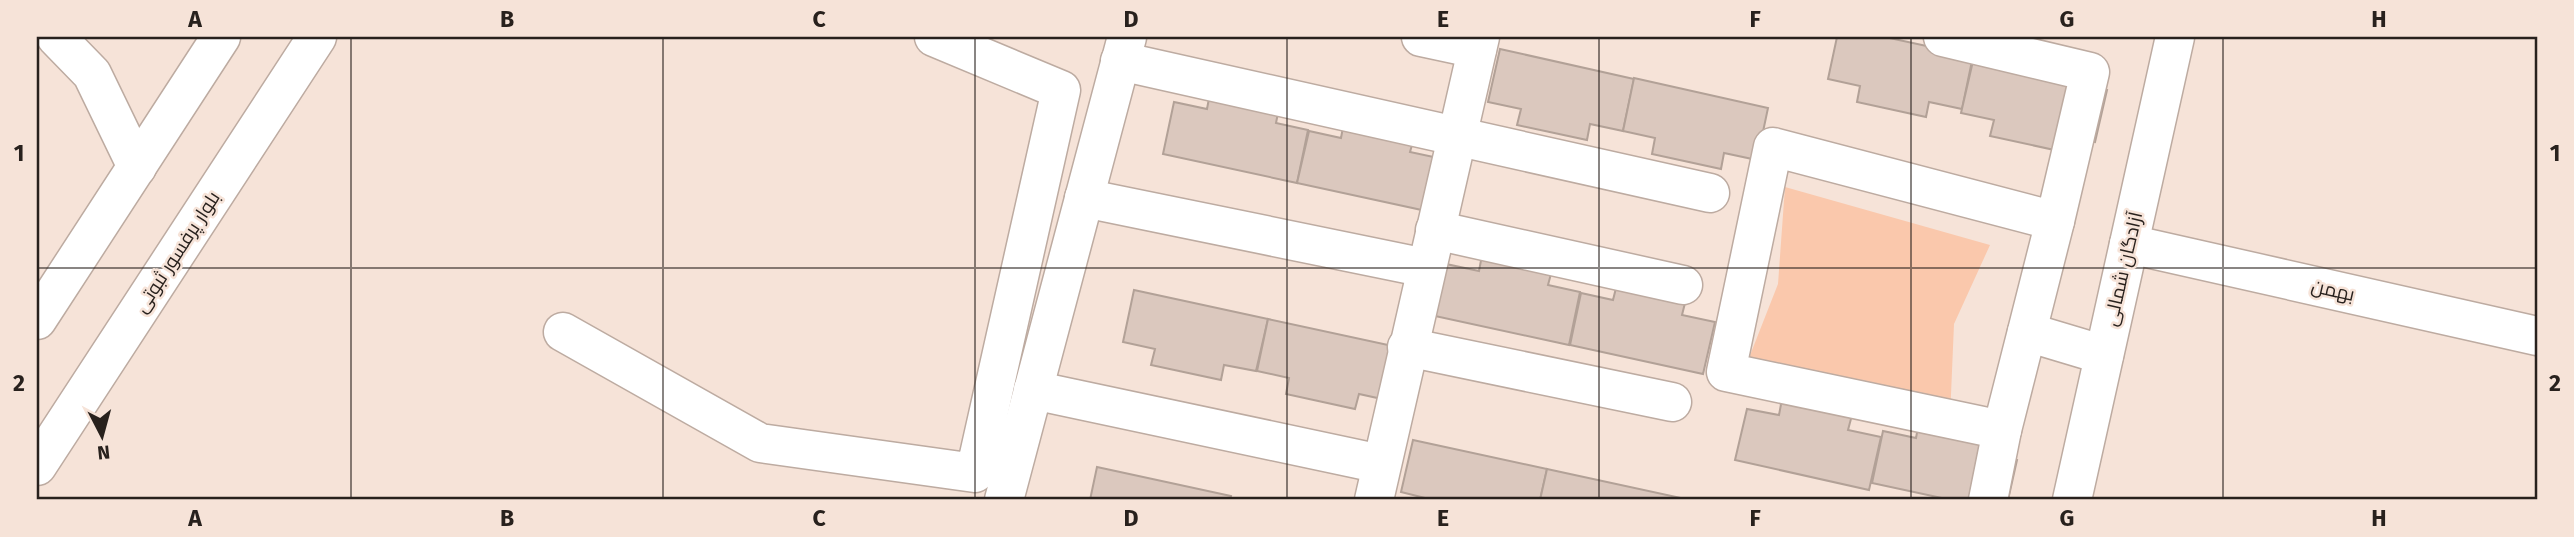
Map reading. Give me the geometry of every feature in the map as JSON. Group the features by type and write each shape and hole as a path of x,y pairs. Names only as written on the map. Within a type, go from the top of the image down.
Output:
{"street":[{"path":"56,37 92,74 137,166"},
{"path":"37,320 221,37"},
{"name":"بلوار پرفسور ثبوتی","path":"37,466 317,37"},
{"path":"563,332 760,443 975,473 1061,90 934,37"},
{"path":"1033,390 1377,482 1479,43 1422,37"},
{"path":"1943,37 2091,72 2002,430 1988,500"},
{"name":"آزادگان شمالی","path":"2072,500 2175,37"},
{"path":"1004,500 1124,49 1457,136 1710,194"},
{"path":"2002,430 1726,372 1773,147 2055,221"},
{"path":"1084,198 1426,268"},
{"path":"1435,230 1683,285"},
{"name":"بهمن","path":"2129,244 2537,337"},
{"path":"2027,332 2104,355"},
{"path":"1407,347 1672,402"}],"shaded area":[{"path":"1785,187 1990,245 1954,324 1950,418 1747,363 1778,284"}],"building":[{"path":"1837,37 1885,37 1973,56 1962,109 1929,102 1926,117 1857,102 1860,86 1828,79"},
{"path":"1500,49 1634,79 1623,131 1590,124 1587,140 1517,125 1521,109 1488,102"},
{"path":"1973,61 2107,90 2095,142 2063,135 2059,151 1990,136 1994,120 1961,113"},
{"path":"1634,78 1768,108 1757,160 1724,153 1721,169 1652,154 1655,138 1623,131"},
{"path":"1210,93 1279,108 1276,123 1308,130 1297,183 1163,154 1174,102 1207,109"},
{"path":"1344,122 1414,138 1410,152 1443,159 1431,212 1297,183 1309,131 1341,138"},
{"path":"1482,255 1552,270 1548,285 1580,292 1569,345 1435,316 1446,264 1479,271"},
{"path":"1617,284 1686,299 1682,315 1715,322 1703,374 1570,345 1581,293 1613,300"},
{"path":"1134,290 1268,319 1256,371 1224,365 1221,380 1151,365 1155,349 1123,342"},
{"path":"1268,319 1402,348 1391,401 1359,394 1355,409 1286,394 1289,378 1257,371"},
{"path":"1782,399 1852,415 1848,430 1881,437 1869,490 1735,460 1747,409 1779,415"},
{"path":"1919,422 1988,437 1985,452 2017,460 2008,500 1951,500 1872,483 1883,431 1916,438"},
{"path":"1413,440 1547,469 1540,500 1433,500 1401,492"},
{"path":"1097,467 1231,496 1230,500 1090,500"},
{"path":"1547,469 1681,498 1681,500 1540,500"}]}
